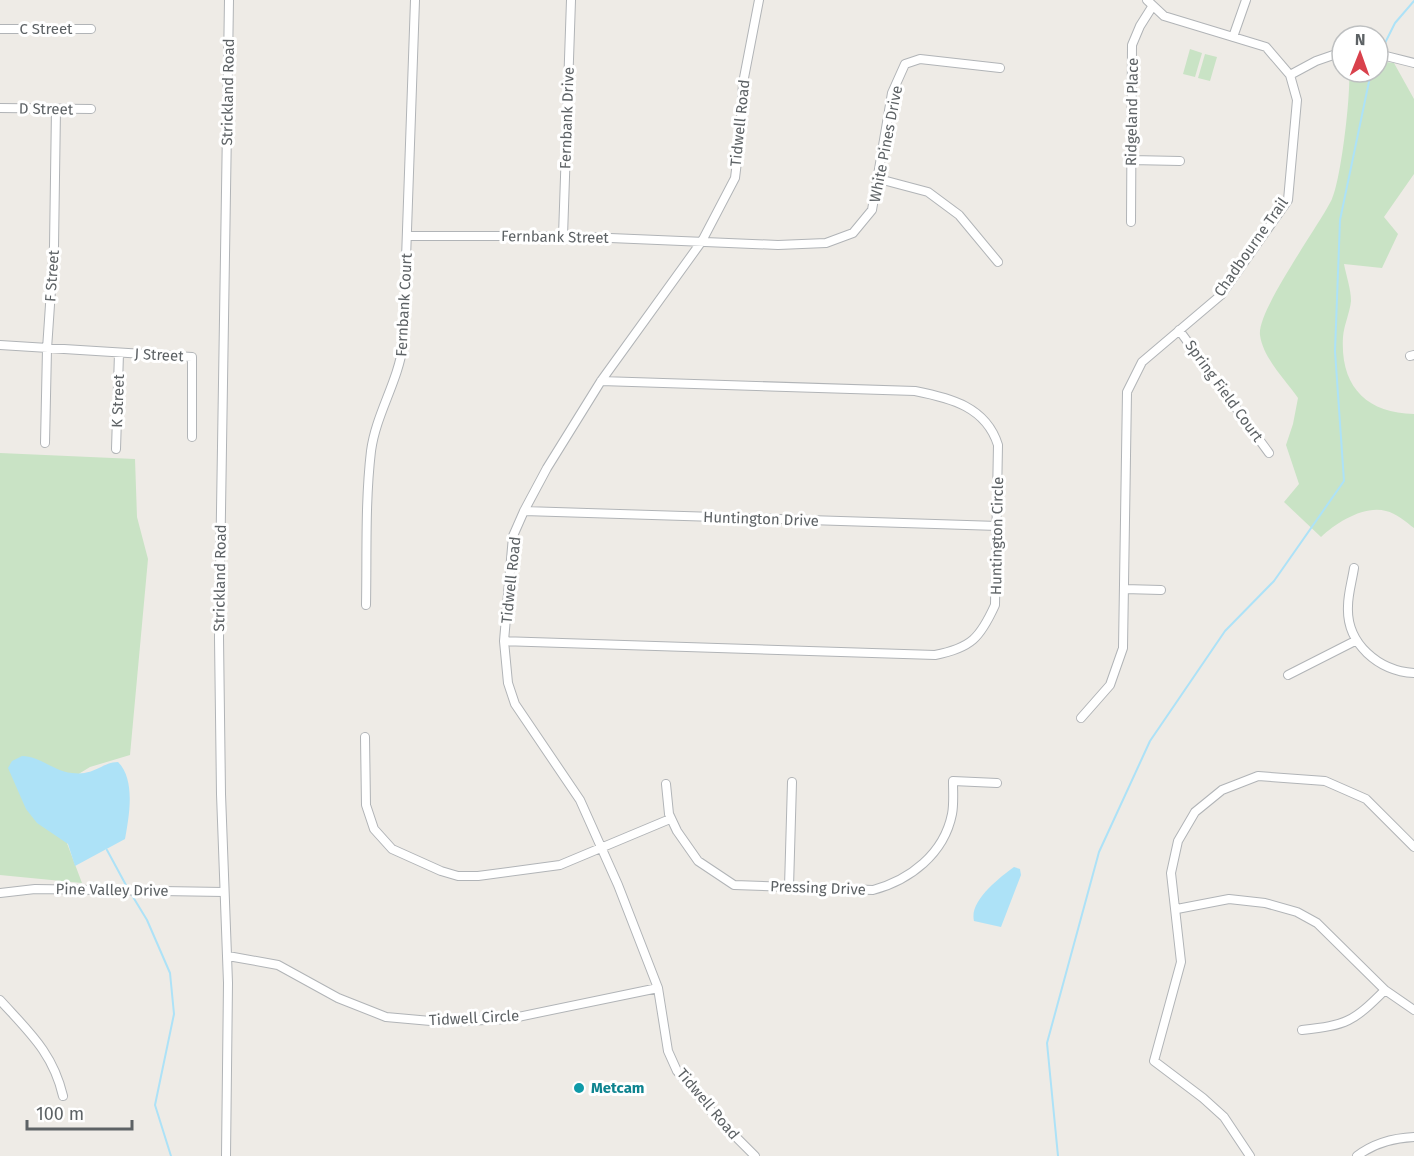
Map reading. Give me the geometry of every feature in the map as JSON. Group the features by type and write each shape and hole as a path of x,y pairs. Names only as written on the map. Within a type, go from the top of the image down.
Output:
{"street":[{"name":"Strickland Road","path":"226,1156 228,956 224,892 219,626 225,387 230,0"},
{"name":"Fernbank Court","path":"366,605 371,451 385,399 399,371 408,236 415,0"},
{"name":"Fernbank Drive","path":"563,236 572,0"},
{"name":"Tidwell Road","path":"755,1156 718,1119 677,1071 668,1051 658,988 603,848 580,800 515,704 508,683 504,641 513,536 524,511 546,468 601,381 702,241 735,178 741,137 743,83 759,0"},
{"path":"1233,37 1246,0"},
{"name":"Chadbourne Trail","path":"1080,718 1110,685 1123,648 1127,392 1142,362 1221,295 1288,200 1297,100 1290,75 1266,47 1164,16 1149,4"},
{"name":"Ridgeland Place","path":"1131,222 1132,45 1149,4"},
{"name":"C Street","path":"0,30 92,29"},
{"path":"1290,75 1330,56"},
{"path":"1390,57 1414,63"},
{"name":"White Pines Drive","path":"702,241 778,245 826,243 853,233 872,210 892,93 905,64 920,59 1000,68"},
{"name":"D Street","path":"0,108 91,110"},
{"name":"F Street","path":"45,443 47,349 54,246 56,109"},
{"path":"1131,160 1180,161"},
{"path":"879,179 928,192 959,215 998,262"},
{"name":"Fernbank Street","path":"408,236 563,236 702,241"},
{"name":"Spring Field Court","path":"1179,330 1269,453"},
{"name":"J Street","path":"0,345 192,357 192,436"},
{"name":"K Street","path":"116,449 119,353"},
{"name":"Huntington Circle","path":"504,641 935,655 958,651 981,633 995,605 999,445 990,426 975,412 946,397 915,391 601,381"},
{"name":"Huntington Drive","path":"524,511 998,526"},
{"path":"1354,568 1347,608 1355,641 1376,663 1400,672 1414,673"},
{"path":"1124,589 1161,590"},
{"path":"1288,675 1355,641"},
{"path":"365,736 366,805 382,840 407,858 458,876 478,876 560,865 670,819"},
{"path":"1250,1156 1224,1117 1154,1061 1181,962 1177,909 1171,873 1178,841 1195,812 1222,790 1258,776 1325,781 1366,799 1414,847"},
{"name":"Pressing Drive","path":"666,784 670,819 698,861 734,885 873,890 889,886 935,855 952,814 953,781 997,783"},
{"path":"789,887 792,782"},
{"name":"Pine Valley Drive","path":"0,893 35,889 224,892"},
{"path":"1177,909 1229,899 1264,903 1297,912 1317,923 1385,990 1414,1010"},
{"name":"Tidwell Circle","path":"228,956 278,965 338,998 386,1017 442,1022 508,1018 658,988"},
{"path":"1302,1030 1338,1026 1359,1016 1385,990"},
{"path":"0,1000 43,1047 58,1073 63,1096"},
{"path":"1357,1156 1367,1149 1396,1138 1414,1137"}],"green space":[{"path":"1190,49 1202,53 1195,77 1183,74"},
{"path":"1205,54 1217,57 1210,81 1198,78"},
{"path":"1390,62 1394,63 1414,99 1414,174 1384,217 1398,234 1382,268 1344,264 1351,301 1343,337 1343,354 1351,383 1359,394 1382,408 1414,414 1414,528 1390,512 1378,510 1351,516 1321,537 1284,502 1299,484 1286,445 1298,398 1265,352 1260,335 1268,307 1278,288 1332,199 1345,137 1349,84 1390,84"},
{"path":"0,453 135,459 137,517 148,559 130,755 90,767 59,786 62,830 82,883 0,875"}],"water":[{"path":"22,756 35,758 59,770 72,773 87,773 118,762 127,778 130,799 125,839 75,866 68,844 37,823 26,809 8,768 12,761"},
{"path":"1014,867 1020,869 1021,875 1001,927 974,921 976,906 981,898 993,884"}],"waterway":[{"path":"1390,33 1395,23 1414,1"},
{"path":"1058,1156 1047,1043 1099,852 1150,741 1225,631 1274,581 1344,481 1335,351 1340,220 1368,84"},
{"path":"107,850 127,887"},
{"path":"130,892 147,920 170,973 174,1014 155,1105 171,1156"}],"place":[{"name":"Metcam","path":"579,1088"}]}
